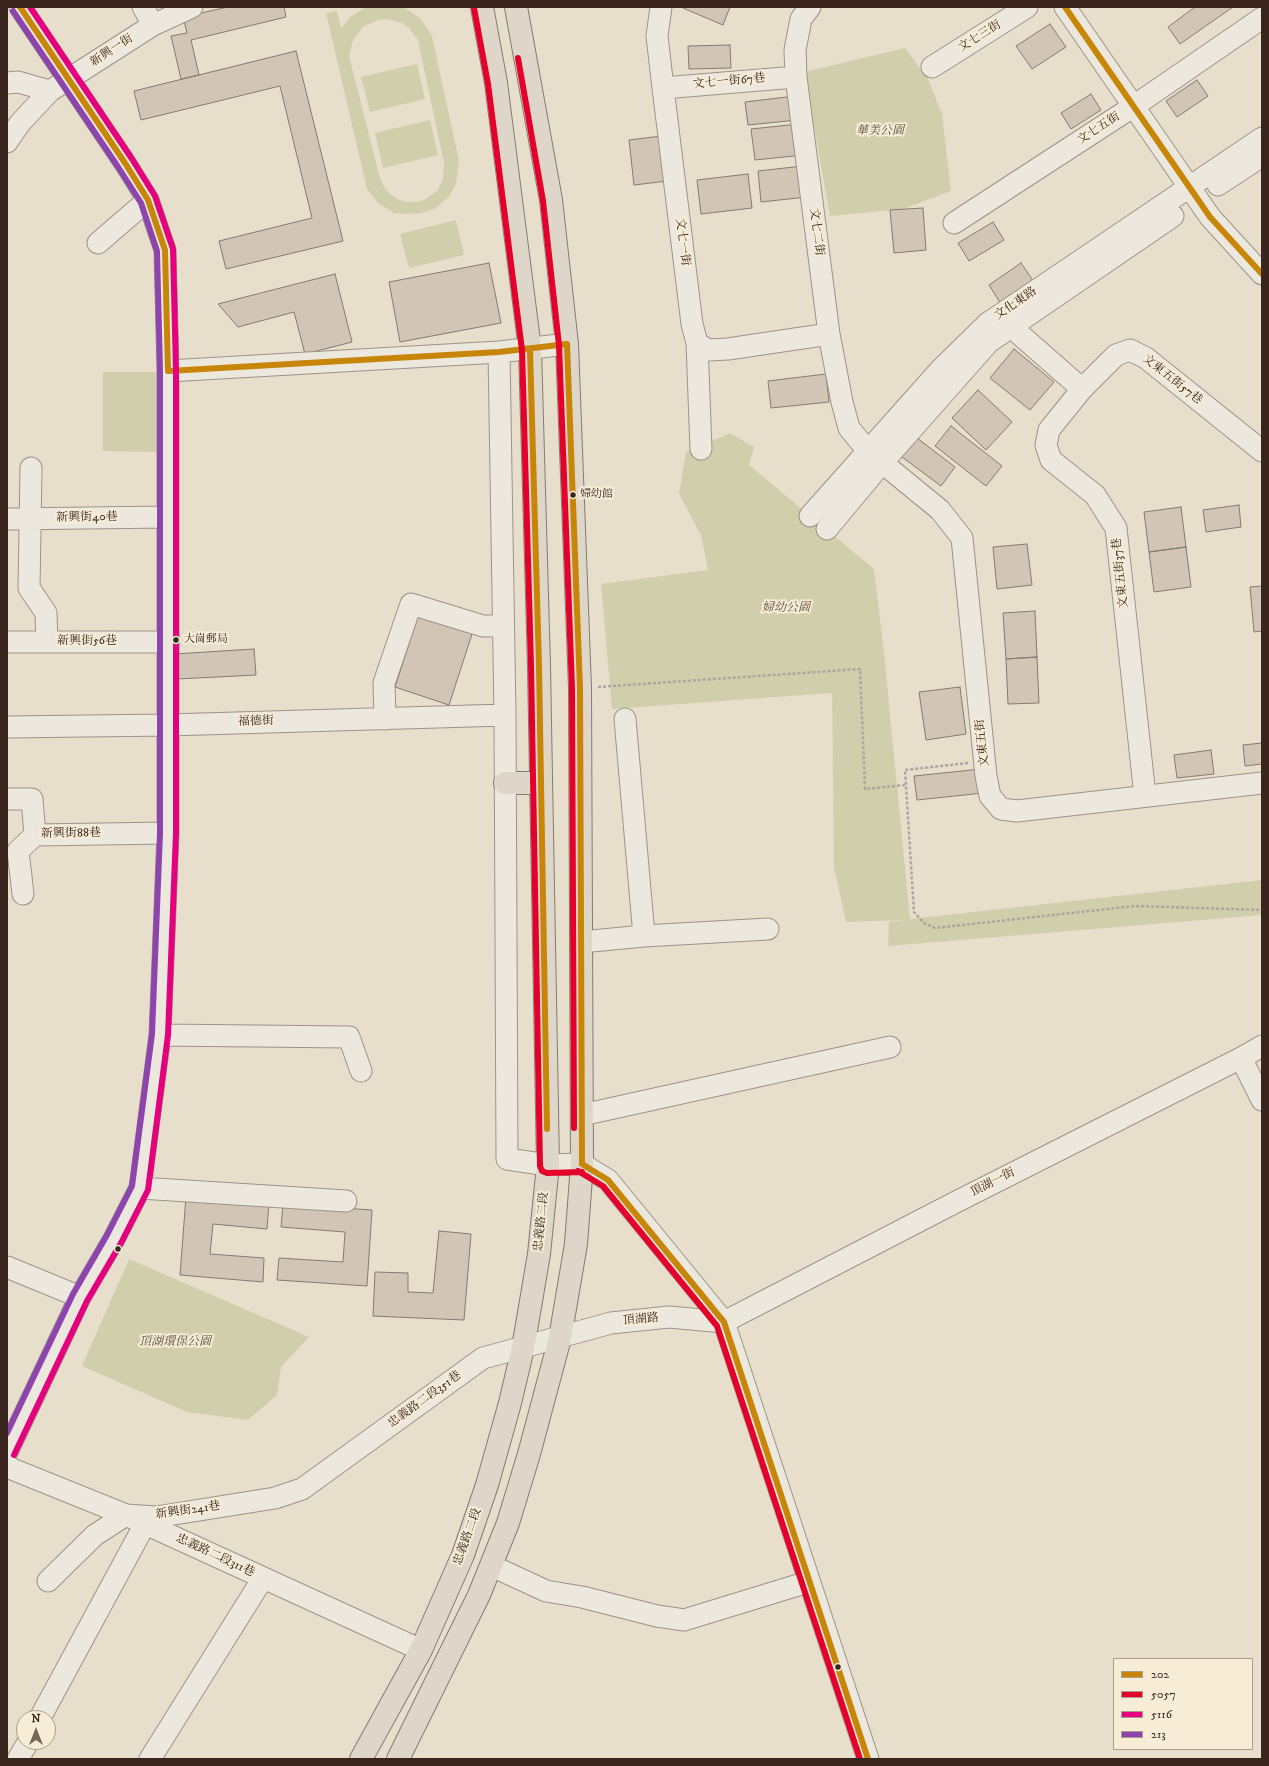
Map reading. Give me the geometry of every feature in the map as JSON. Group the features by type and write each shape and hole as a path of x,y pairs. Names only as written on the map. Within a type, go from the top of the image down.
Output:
{"main road":[{"name":"忠義路二段","path":"361,1759 421,1650 463,1555 487,1486 510,1403 522,1348 539,1254 548,1164 540,666 530,349 496,83 482,7"},
{"path":"398,1759 476,1602 492,1566 508,1523 529,1454 560,1338 576,1244 582,1164 580,688 567,344 551,200 516,7"},
{"path":"505,783 541,783"}],"street":[{"path":"7,1452 80,1297 114,1239 140,1188 160,1034 168,832 168,371 165,250 148,200 126,163 20,7"},
{"name":"新興一街","path":"7,142 20,123 50,92 148,16 192,7"},
{"name":"文七一街","path":"661,7 657,36 692,324 697,343 701,449"},
{"name":"文七二街","path":"810,7 801,19 795,50 796,77 829,334 842,402 849,428 875,457"},
{"name":"文七三街","path":"932,67 1027,7"},
{"path":"1065,7 1210,217 1262,274"},
{"name":"文七五街","path":"954,223 1134,106 1262,18"},
{"name":"文七一街67巷","path":"663,88 796,77"},
{"path":"7,83 18,82 50,92"},
{"name":"文化東路","path":"810,516 875,457 989,342 1004,321 1194,193 1262,138"},
{"name":"文化東路","path":"1194,193 1262,156"},
{"path":"98,243 148,200"},
{"path":"1004,321 1082,389"},
{"path":"697,343 708,350 728,349 829,334"},
{"path":"168,371 499,352 567,344"},
{"name":"文東五街57巷","path":"1082,389 1116,356 1130,350 1146,358 1262,451"},
{"path":"499,352 505,715 507,1159 548,1164 582,1164 608,1180 724,1322 808,1582 868,1759"},
{"name":"文東五街37巷","path":"1082,389 1049,430 1046,445 1051,460 1095,496 1116,528 1144,796"},
{"name":"文化東路","path":"828,529 875,457"},
{"name":"文東五街","path":"875,457 940,510 962,538 985,762 990,796 1000,809 1017,811 1262,783"},
{"path":"31,468 29,588 46,613 47,642"},
{"name":"新興街40巷","path":"7,519 167,517"},
{"path":"385,719 384,683 410,604 482,626 503,626"},
{"name":"新興街56巷","path":"7,642 168,642"},
{"name":"福德街","path":"7,727 168,725 505,715"},
{"path":"625,719 644,936"},
{"name":"新興街88巷","path":"7,799 32,799 35,835 168,832"},
{"path":"23,894 18,851 35,835"},
{"path":"581,942 644,936 768,929"},
{"path":"160,1034 349,1037 361,1071"},
{"name":"頂湖一街","path":"724,1322 1262,1046"},
{"path":"582,1115 890,1047"},
{"path":"1241,1058 1262,1100"},
{"path":"140,1188 346,1201"},
{"path":"7,1267 80,1297"},
{"name":"頂湖路","path":"560,1338 611,1323 669,1317 724,1322"},
{"name":"忠義路二段351巷","path":"302,1489 483,1358 560,1338"},
{"name":"忠義路二段311巷","path":"7,1467 126,1515 421,1650"},
{"name":"新興街241巷","path":"126,1515 156,1517 275,1498 302,1489"},
{"path":"48,1581 95,1535 126,1515"},
{"path":"44,1710 145,1524"},
{"path":"492,1566 546,1591 582,1597 657,1616 684,1620 808,1582"},
{"path":"150,1759 263,1578"},
{"path":"18,1759 23,1750"}],"path":[{"path":"580,688 860,669 865,789 906,785"},
{"path":"985,762 905,770 914,912 924,923 935,928 1135,906 1262,910"}],"green space":[{"path":"366,7 405,8 421,19 432,36 459,161 456,184 448,198 434,209 422,213 394,213 379,204 367,189 326,13 337,11 341,28 350,17","holes":["387,19 402,23 408,27 418,40 444,163 443,179 437,191 424,200 416,202 399,200 390,194 384,187 380,178 349,56 353,40 363,27 378,20"]},
{"name":"華美公園","path":"905,48 928,79 942,114 951,191 903,209 830,216 804,72"},
{"path":"417,64 425,99 370,112 361,77"},
{"path":"430,120 438,155 383,168 375,133"},
{"path":"456,220 464,255 409,268 400,234"},
{"path":"103,372 157,372 157,452 103,451"},
{"name":"婦幼公園","path":"730,433 754,447 749,465 874,569 884,653 910,919 1262,880 1262,915 888,946 889,922 903,920 846,922 834,867 832,693 612,709 601,584 708,570 701,535 679,494 686,452"},
{"name":"頂湖環保公園","path":"129,1259 309,1337 281,1367 277,1395 248,1420 187,1412 82,1366"}],"building":[{"path":"228,7 284,7 286,17 191,40 199,75 181,79 171,36 187,33 183,17"},
{"path":"683,7 730,7 723,25"},
{"path":"1195,7 1233,7 1180,44 1168,27"},
{"path":"1050,24 1066,47 1032,69 1016,46"},
{"path":"730,45 731,68 689,69 688,46"},
{"path":"296,51 343,241 226,269 219,241 312,218 280,86 141,120 134,91"},
{"path":"1197,80 1208,96 1177,117 1166,101"},
{"path":"1091,94 1101,110 1071,129 1061,113"},
{"path":"795,96 797,120 748,125 745,102"},
{"path":"799,124 803,155 755,160 751,129"},
{"path":"662,136 667,181 634,185 629,140"},
{"path":"803,166 807,197 761,202 758,171"},
{"path":"748,174 752,208 701,214 697,180"},
{"path":"923,208 926,250 894,253 890,210"},
{"path":"993,222 1004,240 969,261 958,243"},
{"path":"489,263 501,323 400,342 389,282"},
{"path":"1021,263 1034,282 1001,304 989,285"},
{"path":"335,274 352,342 305,354 294,312 238,327 218,304"},
{"path":"1014,349 1054,382 1030,410 990,378"},
{"path":"826,374 829,402 771,408 768,381"},
{"path":"978,390 1012,422 986,450 952,418"},
{"path":"951,426 1002,466 986,486 935,446"},
{"path":"917,438 955,467 941,486 902,457"},
{"path":"1239,505 1241,527 1206,532 1203,510"},
{"path":"1181,507 1186,547 1149,552 1144,512"},
{"path":"1027,544 1032,585 997,589 993,547"},
{"path":"1186,547 1191,587 1154,592 1149,552"},
{"path":"1262,586 1262,631 1254,632 1250,587"},
{"path":"1035,611 1037,657 1006,659 1003,613"},
{"path":"419,613 473,631 449,705 395,687"},
{"path":"254,649 256,675 177,679 175,654"},
{"path":"1037,657 1039,703 1008,704 1006,659"},
{"path":"960,687 966,734 926,740 919,692"},
{"path":"1262,743 1262,764 1245,766 1243,745"},
{"path":"1211,750 1214,774 1177,778 1174,755"},
{"path":"981,769 983,793 917,800 914,776"},
{"path":"186,1197 269,1203 267,1229 213,1224 210,1254 264,1258 263,1282 180,1275"},
{"path":"283,1204 372,1210 367,1286 277,1280 279,1258 343,1262 345,1232 281,1227"},
{"path":"439,1231 471,1234 464,1320 373,1316 375,1272 408,1273 408,1292 433,1293"}],"transit line":[{"name":"202","path":"20,7 125,163 148,200 165,250 168,371"},
{"name":"5116","path":"14,1455 87,1301 121,1243 148,1190 168,1035 176,833 176,371 173,249 155,196 132,159 30,7"},
{"name":"202","path":"1065,7 1210,217 1262,274"},
{"name":"5057","path":"474,8 488,84 522,350 531,666 540,1166 542,1171 547,1173 582,1172"},
{"name":"213","path":"7,1433 73,1294 107,1235 132,1186 152,1034 160,833 160,371 157,251 141,203 13,11"},
{"name":"5057","path":"518,58 543,201 559,345 572,688 574,1128"},
{"name":"202","path":"168,371 499,352 567,344 580,688 582,1164"},
{"name":"202","path":"530,349 539,666 547,1129"},
{"name":"202","path":"582,1164 608,1180 724,1322 868,1759"},
{"name":"5057","path":"578,1171 603,1186 717,1326 860,1759"}],"place":[{"name":"婦幼館","path":"573,495"},
{"name":"大崗郵局","path":"176,640"}]}
